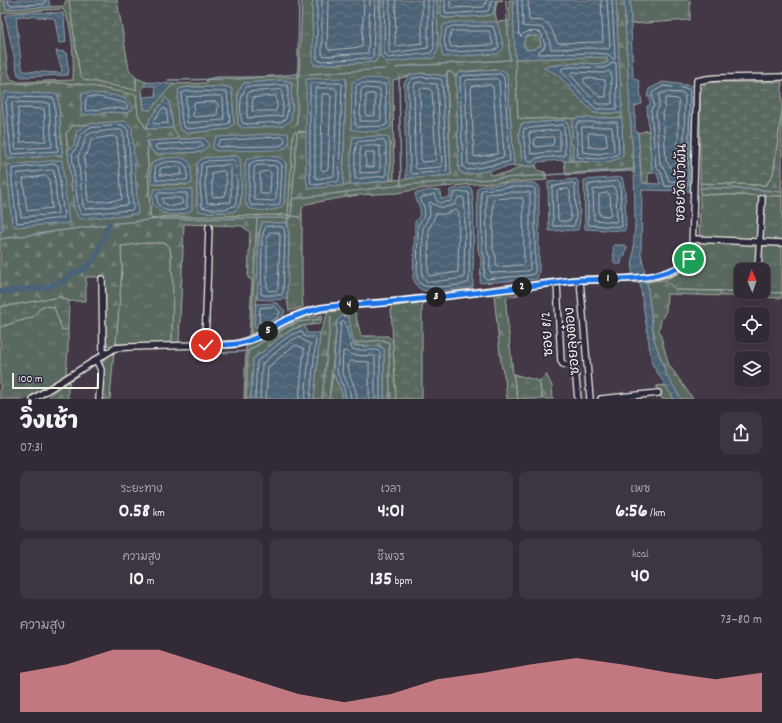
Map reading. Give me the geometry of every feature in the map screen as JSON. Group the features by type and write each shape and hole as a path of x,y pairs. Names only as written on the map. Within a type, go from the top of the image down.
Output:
{"street":[{"name":"ซอยวัดบัวผัน","path":"33,399 114,348 226,345 246,342 296,316 324,308 384,303 580,280 653,276 684,266 692,252 693,239 697,82 717,78 782,77"},
{"path":"758,263 762,198"},
{"path":"206,345 209,227"},
{"path":"693,239 782,243"},
{"path":"102,279 103,355"},
{"name":"ซอยลุงต๋อง","path":"580,280 590,399"},
{"name":"ซอย 8/2","path":"557,283 561,360 563,364 574,367 575,369 578,399"},
{"path":"96,359 101,370 99,399"},
{"path":"601,399 658,393"}],"green space":[{"path":"0,0 4,0 6,9 64,6 66,0 69,0 80,75 136,90 136,78 146,82 142,90 144,109 150,110 173,84 206,83 207,79 216,77 299,77 302,0 313,0 313,62 315,65 375,62 378,57 379,0 381,0 381,57 386,62 434,57 438,49 437,0 441,0 441,14 444,18 484,16 493,14 496,0 503,0 497,1 495,12 497,22 510,21 509,0 513,0 518,117 523,119 575,118 572,124 573,160 570,161 568,125 565,120 521,124 519,134 523,166 512,166 514,163 507,73 497,70 477,70 459,72 456,76 451,72 447,72 446,76 421,73 393,80 394,180 390,180 390,143 388,137 353,137 350,185 343,186 346,79 307,79 307,132 299,131 288,215 163,217 152,219 150,216 147,141 152,151 156,154 201,152 204,138 178,139 178,136 173,128 169,101 166,98 151,117 146,129 138,115 61,83 0,84","holes":["63,9 71,33 73,80 19,82 11,79 8,71 1,14 7,12","283,80 291,82 291,121 238,125 238,92 244,83","188,87 228,87 232,89 234,124 228,129 187,133 179,127 177,117 179,89","235,156 241,184 241,200 236,210 228,212 210,212 204,211 197,207 197,163 203,158","164,158 187,185 154,184 151,182 151,164","286,164 284,204 278,209 252,209"]},
{"path":"69,0 117,0 129,69 136,78 136,90 85,80 80,75"},
{"path":"616,0 624,0 634,173 630,171 566,175 564,161 602,162 616,159 623,155"},
{"path":"630,0 690,0 690,20 631,24"},
{"path":"526,36 539,36 541,45 534,49 526,50 523,43"},
{"path":"607,58 608,62 604,64 571,63 543,67 558,74 594,113 622,113 622,118 518,118 515,59"},
{"path":"447,72 451,72 456,76 459,171 466,175 489,170 490,175 508,173 523,166 536,166 539,171 545,172 547,180 475,184 420,189 397,193 358,195 306,204 302,208 302,220 299,217 288,215 294,132 307,132 306,178 337,186 451,175"},
{"path":"709,82 782,82 782,110 773,174 766,185 700,183 700,95 702,86"},
{"path":"0,84 81,84 136,95 138,115 146,129 173,128 178,136 178,139 147,141 150,216 152,219 163,217 288,215 287,223 262,222 258,237 259,278 254,326 268,327 252,336 249,336 252,280 248,278 250,232 242,226 184,224 179,344 172,344 173,280 170,248 166,243 146,243 121,246 122,270 116,344 108,346 106,339 105,280 103,277 86,277 86,301 69,301 60,297 0,307 0,232 3,231 0,186","holes":["83,93 127,113 111,112 94,114 81,112","58,94 61,155 8,159","112,122 84,218 81,219 74,208 66,133 74,126"]},
{"path":"782,110 782,196 700,194 700,183 766,185 773,174"},
{"path":"88,124 77,131 74,145 68,151 66,133 73,126"},
{"path":"649,130 652,173 648,173 648,183 642,183 638,133"},
{"path":"700,194 782,196 782,293 770,292 770,263 734,263 734,291 676,290 665,280 689,267 699,251"},
{"path":"288,215 299,217 302,220 303,307 289,311 287,292 289,246"},
{"path":"166,243 170,248 173,280 172,344 116,344 122,270 121,245"},
{"path":"665,280 676,290 734,292 734,296 667,294 666,311 661,320 659,330 669,365 693,399 681,399 666,374 654,339 647,282"},
{"path":"517,291 518,295 507,297 506,306 513,374 518,399 507,399 505,379 501,364 494,295 499,292"},
{"path":"770,293 782,293 782,298 770,298"},
{"path":"60,297 69,301 68,329 62,330 54,307 42,306 33,317 0,327 0,307"},
{"path":"424,301 422,308 422,399 396,399 391,307"},
{"path":"42,306 54,307 62,329 68,329 66,375 25,399 0,399 0,327 33,317"},
{"path":"354,309 361,336 388,336 393,341 396,399 384,399 384,349 378,346 354,346 348,315 342,316 337,321 329,399 314,399 320,333 328,312"},
{"path":"323,315 320,324 301,326 292,329 253,359 251,399 244,399 246,346 303,318"},
{"path":"114,351 110,399 101,399 103,357"},
{"path":"333,374 341,390 343,399 329,399"},
{"path":"513,374 539,381 542,399 518,399"},
{"path":"546,374 552,386 553,399 542,399 539,381"},
{"path":"70,382 68,388 68,399 50,399 50,395 64,383"},
{"path":"666,385 674,399 662,399 656,386"}],"water":[{"path":"4,0 49,0 50,7 6,9"},
{"path":"313,0 379,0 378,57 375,62 314,65"},
{"path":"381,0 437,0 438,49 434,58 386,62 381,57"},
{"path":"441,0 496,0 493,14 484,16 443,18 441,14"},
{"path":"513,0 616,0 622,113 594,113 558,75 543,67 571,63 604,64 608,62 607,58 515,59","holes":["526,36 539,36 541,45 534,49 526,50 523,43"]},
{"path":"624,0 630,0 633,77 639,81 642,104 635,106 635,131 638,133 641,178 643,183 660,184 657,173 652,173 647,106 650,105 650,97 647,97 649,89 663,82 694,86 692,191 642,190 641,253 647,282 654,339 666,374 681,399 674,399 652,364 640,284 634,282 632,273 635,222 634,165"},
{"path":"30,12 63,13 66,42 59,43 55,20 53,18 16,17 23,71 61,73 62,70 56,51 66,52 69,71 68,75 22,77 18,75 5,16 9,14"},
{"path":"452,22 497,22 504,48 497,54 443,57 440,41 443,25"},
{"path":"502,70 507,73 514,163 512,166 466,175 459,171 456,76 459,72"},
{"path":"421,73 446,76 451,175 406,179 404,83 409,75"},
{"path":"346,78 343,186 329,185 326,187 308,189 306,178 306,79"},
{"path":"362,78 389,79 391,127 383,130 371,131 351,129 352,82"},
{"path":"283,80 291,82 291,121 282,126 243,128 238,125 238,92 244,83"},
{"path":"146,82 173,84 150,110 144,109 143,97 156,96 155,86 144,86"},
{"path":"188,87 228,87 232,89 234,124 228,129 187,133 181,130 177,117 179,89"},
{"path":"5,92 58,94 61,155 7,159 2,101"},
{"path":"82,93 103,94 119,97 131,104 133,109 127,113 111,112 84,115 81,112"},
{"path":"166,98 169,101 173,128 146,129 151,117"},
{"path":"575,118 622,118 623,155 612,161 606,162 573,160 572,124"},
{"path":"565,120 568,125 570,161 562,160 537,162 536,166 523,166 519,134 521,124"},
{"path":"125,121 132,127 138,214 81,219 78,217 74,208 68,151 74,145 77,131 88,124"},
{"path":"288,133 289,142 287,147 280,150 217,151 213,149 213,144 216,137"},
{"path":"353,137 388,137 390,143 390,180 350,185"},
{"path":"204,138 208,142 209,146 201,152 156,154 152,151 147,141"},
{"path":"236,156 240,158 241,194 239,206 236,210 231,212 199,211 197,207 197,163 203,158"},
{"path":"267,156 281,158 285,161 284,204 277,209 272,210 257,210 248,208 245,200 245,163 247,159"},
{"path":"180,157 187,160 191,165 192,184 153,184 151,182 151,164 161,159"},
{"path":"62,160 69,223 16,227 12,224 7,165"},
{"path":"622,177 625,191 626,227 624,231 585,229 584,180"},
{"path":"576,179 579,182 580,221 578,230 549,231 548,182"},
{"path":"512,183 535,183 539,186 539,272 537,279 480,283 481,259 478,251 477,189 481,186"},
{"path":"0,186 3,231 0,232"},
{"path":"470,187 472,190 474,212 473,287 440,291 422,290 417,287 413,278 415,222 420,214 420,208 415,193 431,190 440,191 441,199 450,197 450,190"},
{"path":"154,189 192,189 192,210 177,215 163,213 153,204 152,197"},
{"path":"262,222 287,223 289,236 287,299 257,299 258,250"},
{"path":"613,245 625,245 627,247 621,264 615,264 614,262"},
{"path":"277,303 285,311 281,321 268,327 254,327 256,304"},
{"path":"342,316 349,318 354,346 378,346 384,349 384,399 343,399 341,390 333,373 337,321"},
{"path":"305,326 307,333 320,333 314,399 251,399 253,359 290,331"}],"waterway":[{"path":"297,125 299,0"},
{"path":"396,68 406,66 510,60 506,0"},
{"path":"309,74 384,69"},
{"path":"168,80 238,79 300,74"},
{"path":"399,77 401,185"},
{"path":"0,239 109,224 160,219 291,218 297,133"},
{"path":"292,199 401,185 635,169"},
{"path":"700,188 752,189 782,192"},
{"path":"251,333 257,218"},
{"path":"0,292 48,287 61,282 72,274 87,267 94,259 109,224"},
{"path":"322,399 331,316"},
{"path":"206,354 248,351 286,327 298,322 320,319"},
{"path":"353,343 383,340 389,343 390,399"},
{"path":"246,399 248,351"}],"route":[{"path":"206,345 226,345 246,342 296,316 308,311 324,308 390,302 580,280 653,276 678,269 684,266 689,259"}]}
